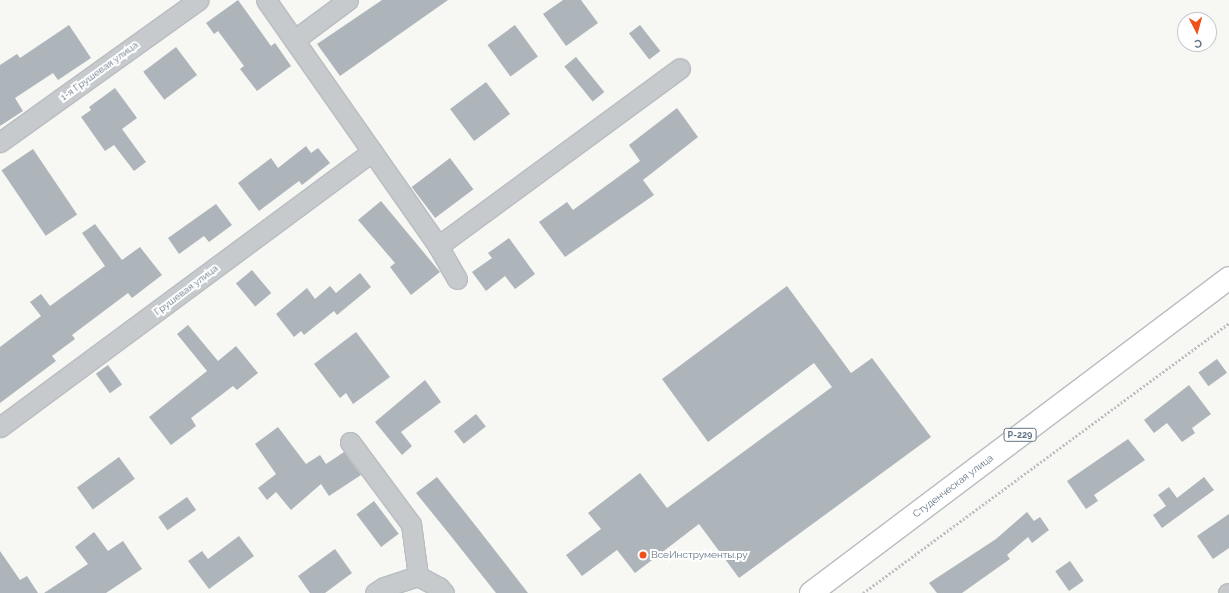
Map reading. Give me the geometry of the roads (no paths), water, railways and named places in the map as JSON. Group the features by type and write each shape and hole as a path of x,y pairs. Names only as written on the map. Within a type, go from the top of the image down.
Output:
{"main road":[{"name":"Студенческая улица","path":"811,593 1229,278"}],"street":[{"name":"1-я Грушевая улица","path":"0,142 198,0"},
{"path":"266,0 438,246 457,279"},
{"path":"294,40 348,0"},
{"path":"438,246 680,68"},
{"name":"Грушевая улица","path":"0,427 372,152"},
{"path":"350,442 411,524 418,576"},
{"path":"375,593 384,587 418,576 439,587 444,593"}],"place":[{"name":"ВсеИнструменты.ру","path":"643,555"}]}
